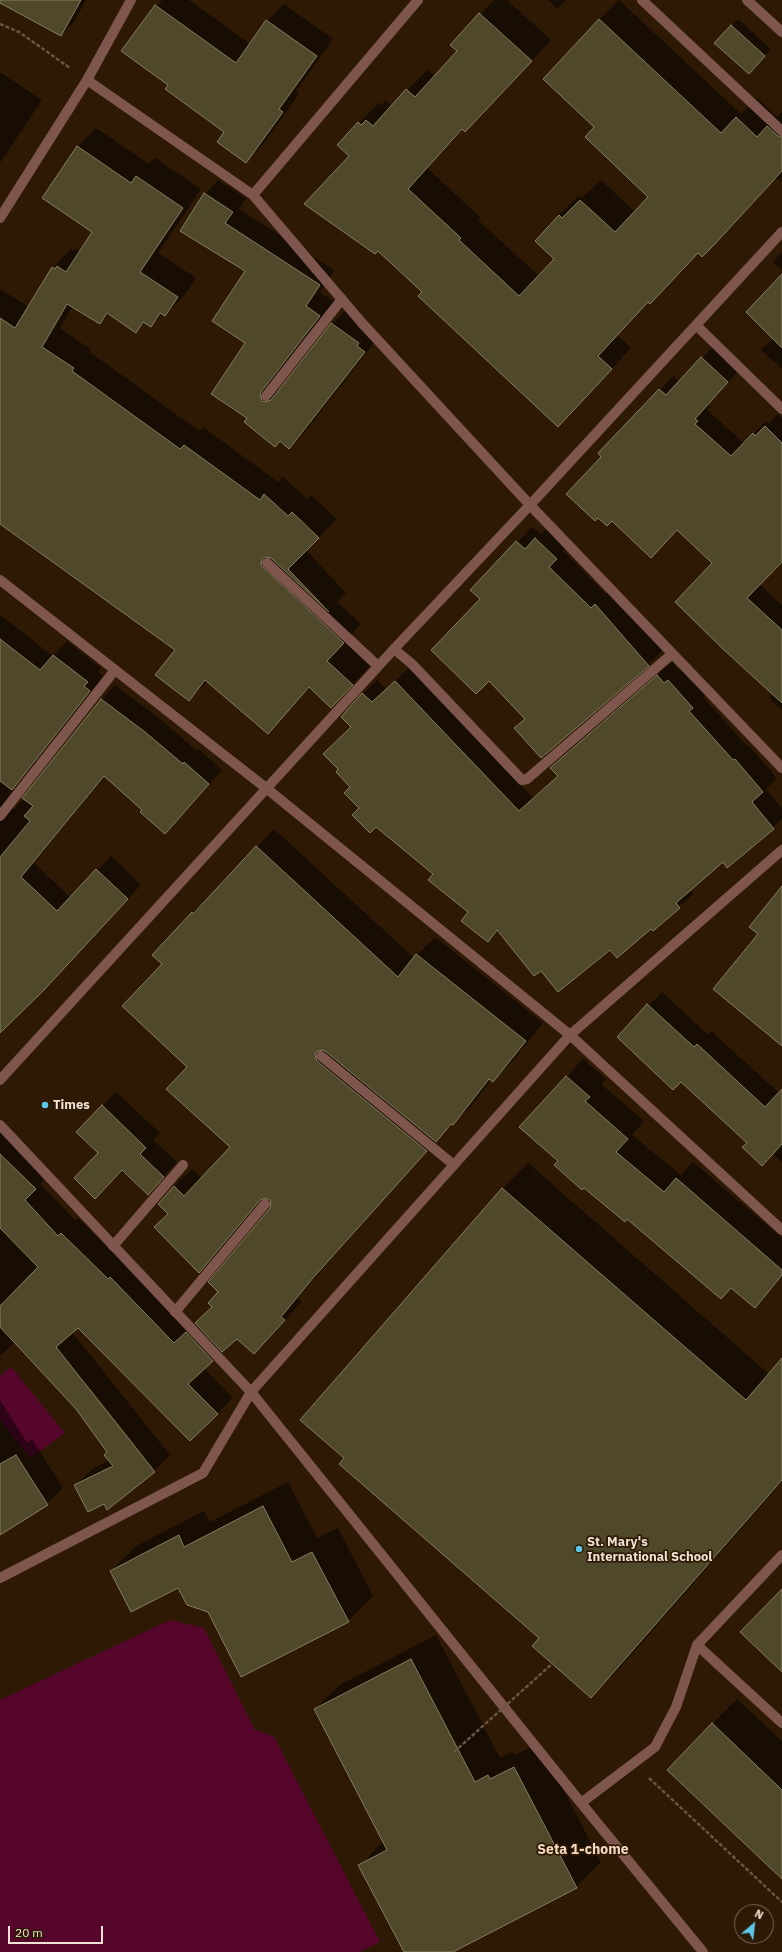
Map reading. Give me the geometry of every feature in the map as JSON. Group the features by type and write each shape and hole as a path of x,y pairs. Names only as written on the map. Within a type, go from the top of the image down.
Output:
{"street":[{"path":"0,218 87,80 131,0"},
{"path":"253,195 418,0"},
{"path":"642,0 782,131"},
{"path":"747,0 782,32"},
{"path":"87,80 253,195 342,299 530,505 782,768"},
{"path":"0,1080 378,666 697,326 782,232"},
{"path":"266,396 342,299"},
{"path":"697,326 782,409"},
{"path":"267,563 378,666"},
{"path":"0,580 266,788 570,1035 782,1230"},
{"path":"394,649 412,664 522,780 527,779 672,654"},
{"path":"0,816 115,670"},
{"path":"0,1578 203,1473 251,1392 570,1035 782,850"},
{"path":"321,1056 454,1165"},
{"path":"0,1125 251,1392 581,1803 703,1952"},
{"path":"113,1246 182,1165"},
{"path":"175,1312 266,1204"},
{"path":"581,1803 655,1747 676,1708 697,1645 782,1555"},
{"path":"697,1645 782,1724"}],"path":[{"path":"0,24 19,32 87,80"},
{"path":"454,1752 553,1663"},
{"path":"633,1764 782,1902"}],"shaded area":[{"path":"11,1367 65,1433 30,1458 0,1420 0,1376"},
{"path":"170,1620 204,1628 254,1729 274,1737 380,1942 359,1952 0,1952 0,1700"}],"building":[{"path":"0,0 81,0 61,36 0,3"},
{"path":"155,5 236,63 266,20 317,56 279,109 283,112 246,163 217,142 224,132 165,89 168,85 121,51"},
{"path":"479,13 532,61 465,132 462,129 408,189 461,238 459,240 519,296 554,259 535,241 559,215 562,218 580,200 615,232 648,197 585,137 594,127 543,79 599,19 721,133 736,117 757,137 767,126 778,136 782,137 782,171 713,246 702,257 698,253 650,304 648,302 598,356 612,369 558,427 418,296 422,292 378,251 375,254 304,204 349,156 337,145 358,122 361,125 366,120 373,126 406,89 415,97 457,51 450,45"},
{"path":"731,25 765,56 749,74 714,43"},
{"path":"77,146 131,183 136,176 183,208 140,272 178,297 165,316 160,313 151,327 143,322 136,333 107,313 100,324 67,304 42,347 74,368 72,371 180,449 184,445 260,500 264,494 288,516 292,512 319,538 288,569 329,612 271,558 265,557 262,559 261,565 344,643 327,661 353,685 331,708 309,687 268,734 205,680 189,701 155,675 175,650 0,524 0,318 15,328 52,267 55,269 57,266 66,272 92,232 42,198"},
{"path":"204,193 233,212 225,223 320,285 306,306 320,316 261,392 260,395 262,401 265,402 271,400 331,323 359,343 357,346 365,352 289,449 280,441 275,447 244,422 247,418 211,394 245,343 212,321 245,271 180,231"},
{"path":"782,274 782,348 746,312"},
{"path":"701,357 728,382 695,419 698,421 695,424 731,456 753,433 755,436 765,426 782,443 782,562 747,598 782,630 782,703 723,649 675,602 712,563 677,530 651,558 612,521 607,526 598,518 595,521 566,494 601,457 598,453 659,389 666,395"},
{"path":"535,538 557,559 549,567 591,608 595,604 649,666 541,758 514,728 525,719 489,681 476,694 431,650 480,599 470,590 516,541 525,549"},
{"path":"0,639 40,670 53,655 88,682 84,686 90,691 12,790 0,781"},
{"path":"657,675 664,683 668,680 693,708 689,711 733,760 735,759 763,792 752,802 774,829 727,868 723,862 676,903 680,908 653,931 651,929 617,958 610,950 558,992 541,971 534,976 497,930 488,942 461,921 468,912 428,880 433,874 376,827 370,833 352,815 359,808 344,793 350,787 336,772 338,769 323,754 351,727 341,717 362,693 372,702 395,681 519,811 558,776 550,768"},
{"path":"101,699 145,732 183,764 184,762 209,784 165,834 140,812 142,810 104,776 21,877 57,911 96,869 128,899 44,990 0,1033 0,857 30,821 24,816 33,806 22,798"},
{"path":"256,846 398,977 416,954 526,1041 493,1082 489,1079 453,1125 451,1124 436,1142 325,1051 322,1050 316,1052 315,1055 317,1061 427,1151 313,1278 281,1317 285,1320 254,1354 237,1339 222,1352 195,1323 212,1307 208,1303 218,1292 208,1282 270,1208 271,1201 266,1198 260,1200 199,1273 154,1227 168,1214 158,1204 174,1186 184,1196 230,1147 166,1089 187,1067 122,1006 162,964 152,955 192,912 193,914"},
{"path":"782,886 782,1046 713,989 758,934 749,927"},
{"path":"647,1004 694,1047 697,1044 765,1107 782,1089 782,1144 762,1166 742,1147 747,1143 681,1082 673,1090 617,1037"},
{"path":"566,1076 590,1097 585,1101 628,1139 616,1152 664,1192 676,1178 782,1270 782,1275 755,1308 731,1288 721,1299 627,1219 625,1222 584,1188 582,1190 554,1165 558,1161 519,1127"},
{"path":"102,1105 146,1148 140,1154 164,1177 148,1195 122,1170 95,1199 74,1178 98,1153 76,1132"},
{"path":"0,1154 36,1189 25,1200 58,1236 61,1233 108,1279 110,1277 174,1343 186,1332 213,1361 188,1384 218,1414 190,1441 78,1328 56,1347 155,1472 107,1510 104,1504 88,1512 74,1485 113,1466 104,1455 107,1452 76,1409 0,1327 0,1306 38,1267 0,1228"},
{"path":"502,1188 746,1400 782,1358 782,1480 591,1698 532,1646 539,1638 339,1464 344,1458 300,1420"},
{"path":"16,1455 48,1505 0,1535 0,1464"},
{"path":"263,1506 292,1562 312,1552 349,1622 241,1677 208,1612 187,1605 178,1588 131,1612 110,1571 179,1535 184,1547"},
{"path":"782,1589 782,1672 740,1632"},
{"path":"411,1659 475,1782 488,1775 490,1779 514,1767 577,1888 453,1952 404,1952 358,1865 387,1850 314,1709"},
{"path":"712,1723 782,1790 782,1879 667,1770"}],"place":[{"name":"Times","path":"45,1105"},
{"name":"St. Mary's International School","path":"579,1549"}],"district":[{"name":"Seta 1-chome","path":"583,1850"}]}
